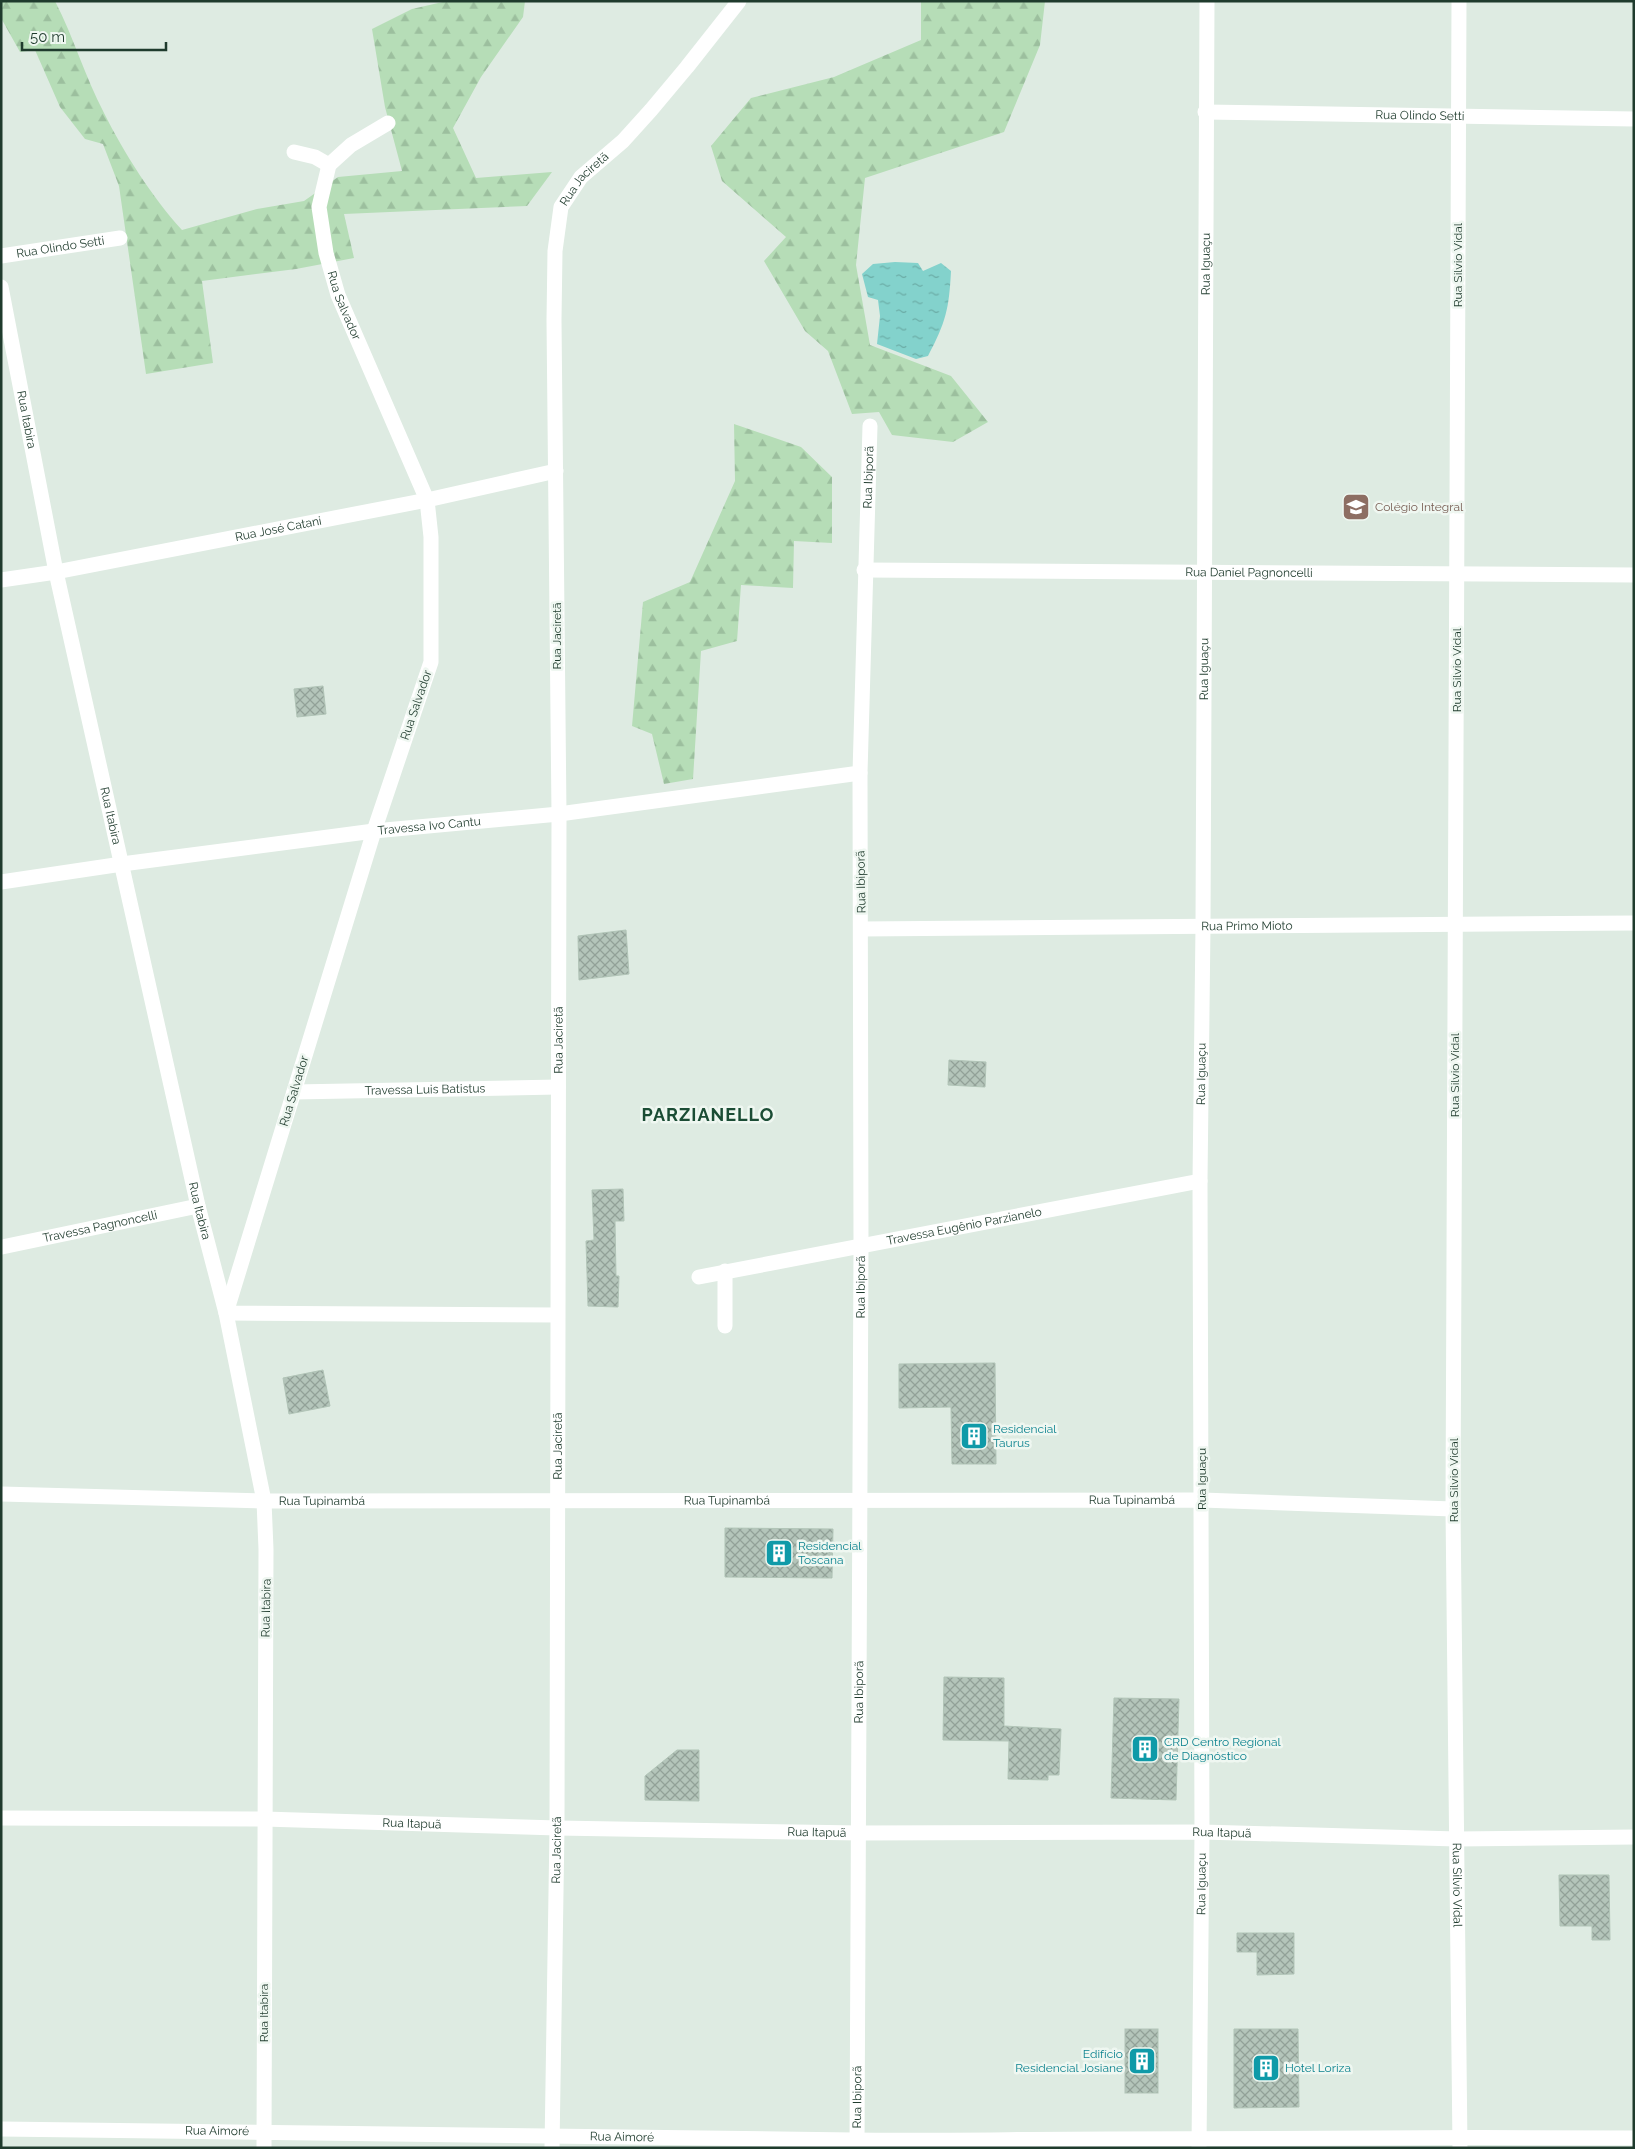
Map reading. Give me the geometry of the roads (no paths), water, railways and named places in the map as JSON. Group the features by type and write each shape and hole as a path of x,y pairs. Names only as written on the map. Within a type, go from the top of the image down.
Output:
{"street":[{"name":"Rua Jaciretã","path":"552,2141 557,1828 559,814 555,250 561,207 581,177 623,141 651,110 688,67 739,1"},
{"name":"Rua Iguaçu","path":"1199,2143 1202,1832 1200,1181 1204,926 1206,1"},
{"name":"Rua Silvio Vidal","path":"1459,1 1453,1509 1460,2142"},
{"name":"Rua Olindo Setti","path":"1205,112 1634,119"},
{"path":"294,152 315,157 328,165 351,145 388,123"},
{"name":"Rua Salvador","path":"226,1313 374,831 431,662 431,537 427,500 338,295 326,253 320,207 328,165"},
{"name":"Rua Olindo Setti","path":"1,256 120,238"},
{"name":"Rua Itabira","path":"1,287 56,572 198,1206 226,1313 264,1500 266,1549 264,2148"},
{"name":"Rua Ibiporã","path":"857,2144 860,1834 862,929 860,773 864,570 870,426"},
{"name":"Rua José Catani","path":"1,580 56,572 427,500 556,471"},
{"name":"Rua Daniel Pagnoncelli","path":"864,570 1634,575"},
{"name":"Travessa Ivo Cantu","path":"1,882 374,831 559,814 860,773"},
{"name":"Rua Primo Mioto","path":"862,929 1634,922"},
{"name":"Travessa Luis Batistus","path":"294,1092 558,1087"},
{"name":"Travessa Eugênio Parzianelo","path":"699,1277 1200,1181"},
{"name":"Travessa Pagnoncelli","path":"2,1247 198,1206"},
{"path":"725,1271 725,1326"},
{"path":"226,1313 557,1315"},
{"name":"Rua Tupinambá","path":"1,1494 264,1500 1202,1500 1453,1509"},
{"name":"Rua Itapuã","path":"1,1818 264,1819 557,1828 860,1834 1202,1832 1457,1839 1634,1837"},
{"name":"Rua Aimoré","path":"1,2129 264,2130 552,2141 857,2144 1460,2142 1634,2138"}],"water":[{"path":"895,262 918,263 923,271 941,263 951,271 946,315 928,356 916,359 877,344 880,316 878,300 868,297 862,274 873,264"}],"place":[{"name":"Colégio Integral","path":"1356,507"},
{"name":"Residencial Taurus","path":"974,1436"},
{"name":"Residencial Toscana","path":"779,1553"},
{"name":"CRD Centro Regional de Diagnóstico","path":"1145,1749"},
{"name":"Edifício Residencial Josiane","path":"1142,2061"},
{"name":"Hotel Loriza","path":"1266,2068"}],"district":[{"name":"PARZIANELLO","path":"708,1114"}]}
